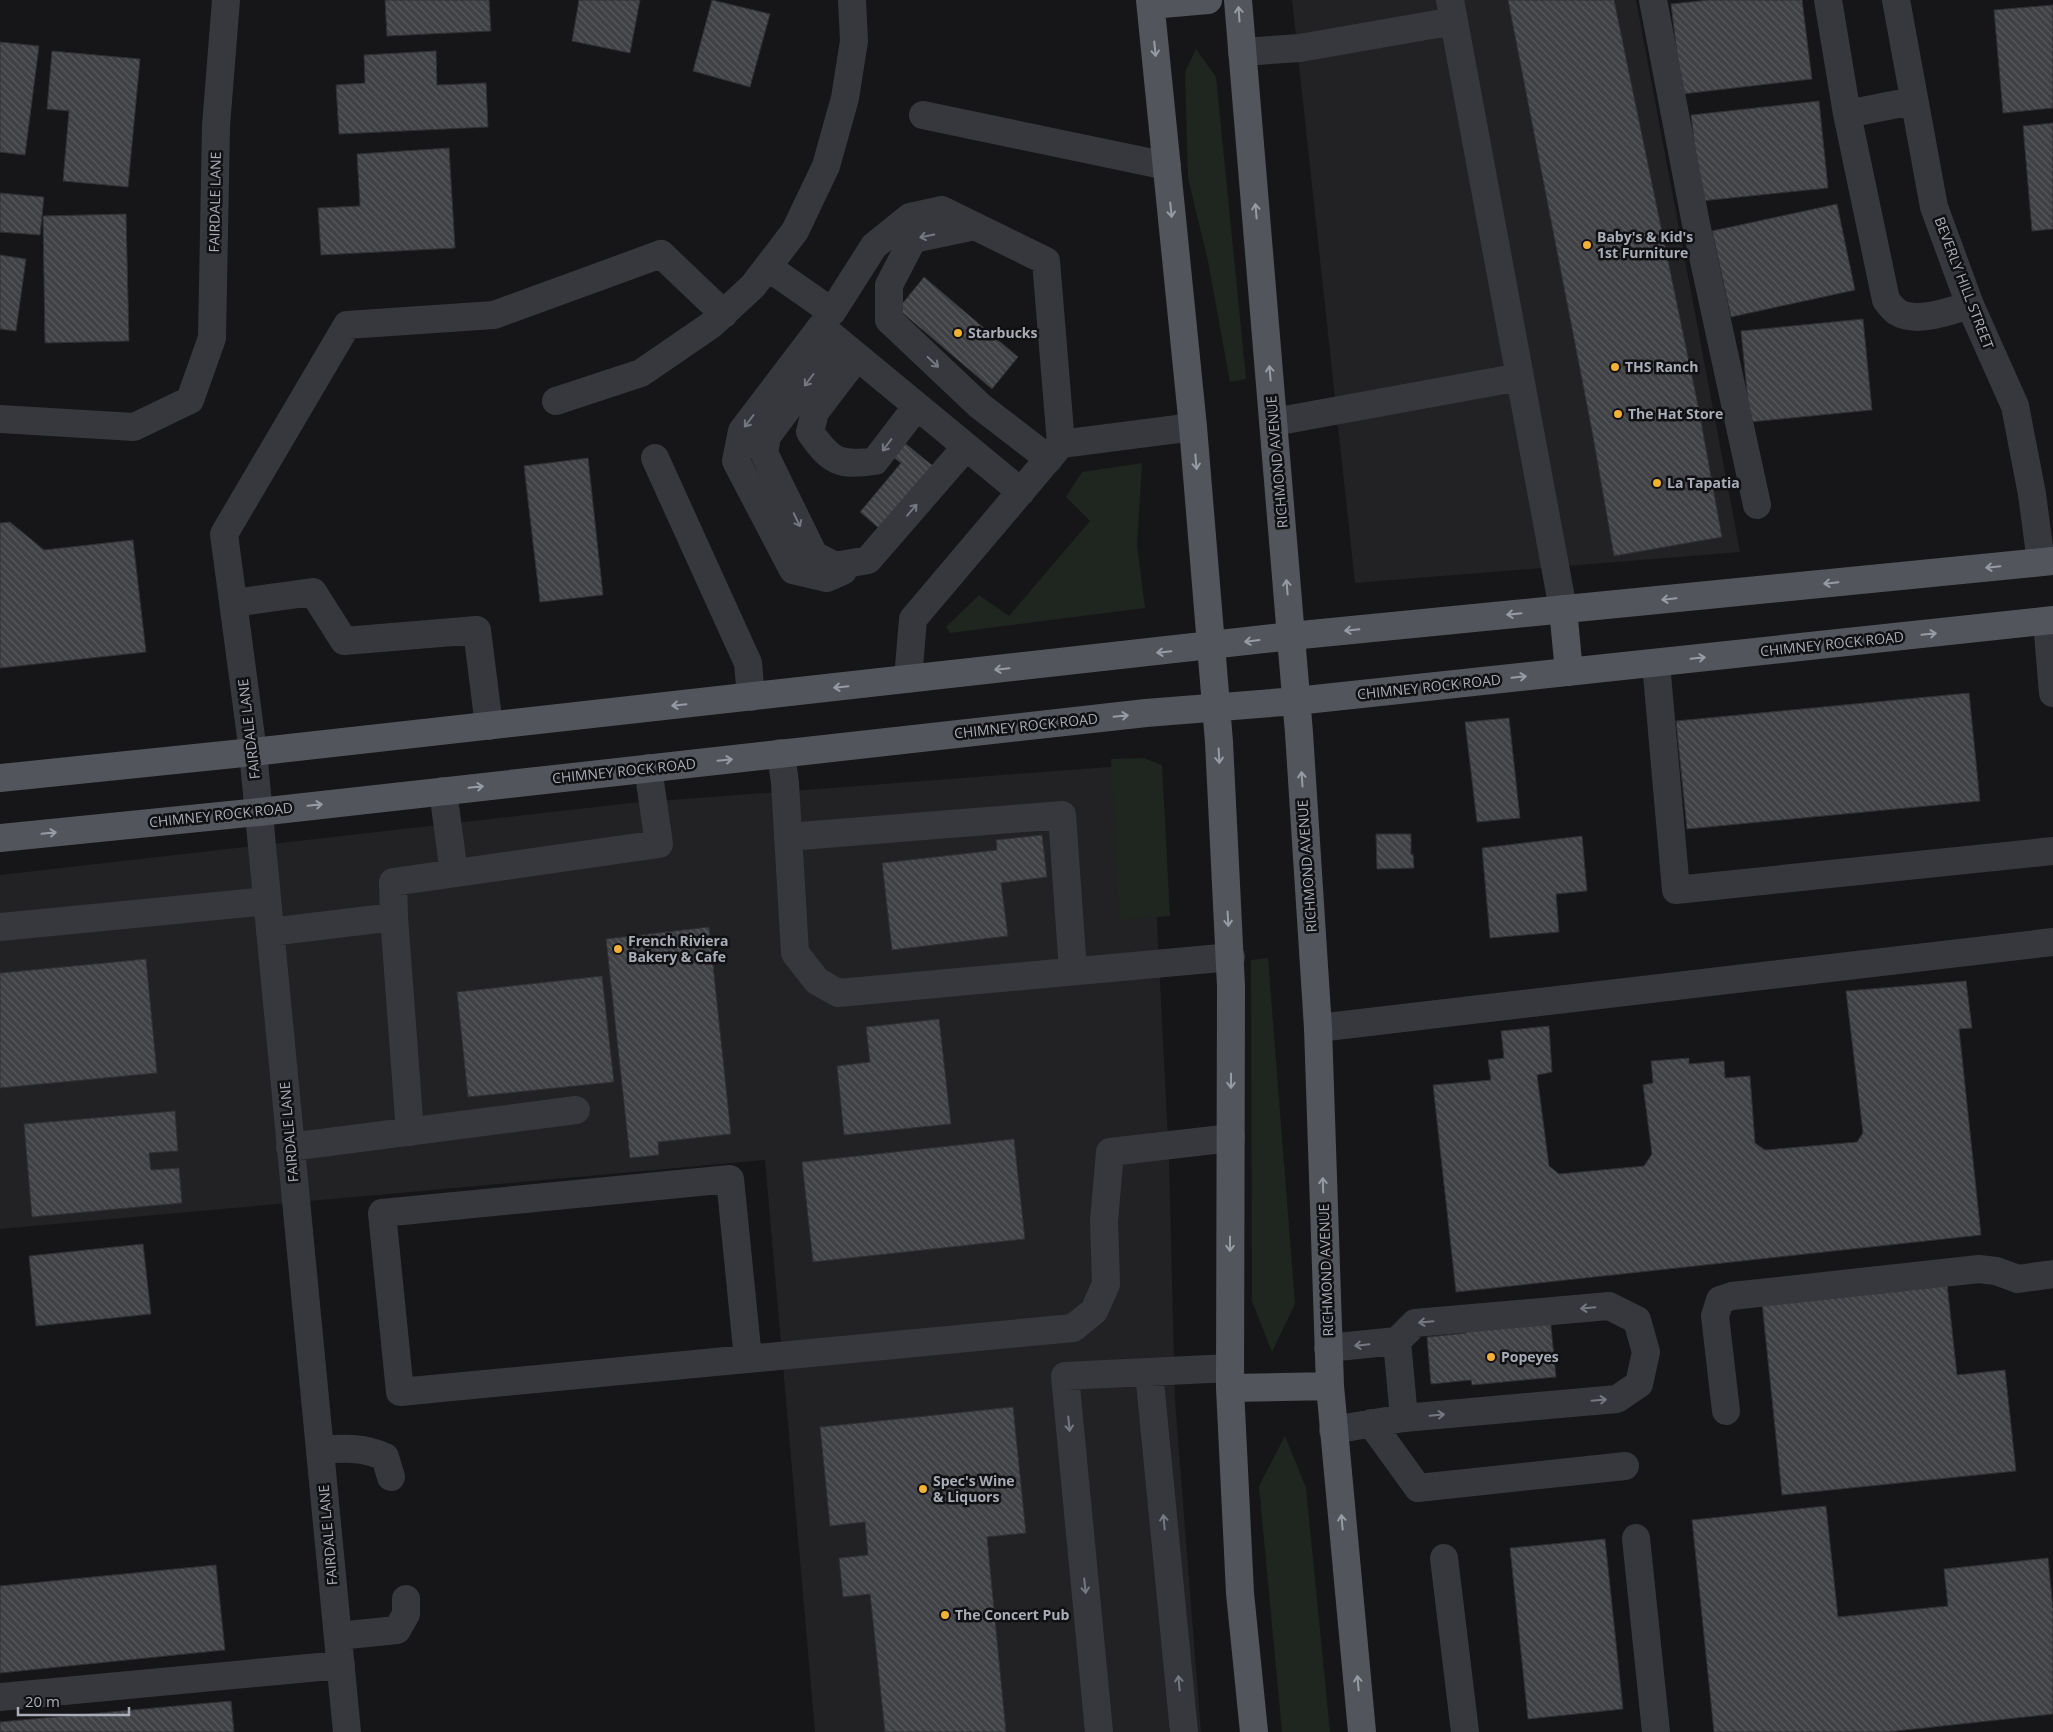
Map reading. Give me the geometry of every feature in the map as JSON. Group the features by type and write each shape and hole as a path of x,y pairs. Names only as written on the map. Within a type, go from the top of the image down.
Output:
{"main road":[{"path":"1208,0 1151,3 1194,427 1216,708 1230,957 1230,1378 1240,1593 1254,1732"},
{"name":"RICHMOND AVENUE","path":"1238,0 1296,701 1318,1028 1330,1386 1362,1732"},
{"path":"0,778 253,752 1291,636 2047,562"},
{"path":"1562,609 1569,672"},
{"name":"CHIMNEY ROCK ROAD","path":"0,838 259,812 1146,713 1296,701 1656,663 2051,618"},
{"path":"1230,1378 1330,1386"}],"street":[{"name":"FAIRDALE LANE","path":"0,419 134,427 190,400 212,338 216,126 226,0"},
{"path":"556,401 641,373 712,325 754,286 795,231 826,166 844,98 854,41 852,0"},
{"path":"1653,0 1696,224 1757,505"},
{"path":"1828,0 1848,114 1886,300 1897,312 1912,317 1944,312 1970,305"},
{"name":"BEVERLY HILL STREET","path":"1896,0 1913,102 1934,206 1970,305 2015,406 2047,562"},
{"path":"1242,52 1300,48 1452,10 1562,609"},
{"path":"1848,114 1913,102"},
{"path":"923,115 1167,166"},
{"path":"917,406 875,461 850,464 825,453 810,432 837,334 874,246 910,217 942,210 1046,261 1055,451"},
{"path":"975,226 913,240 889,285 889,320 980,406 1055,451"},
{"name":"FAIRDALE LANE","path":"347,1732 253,752 224,534 347,325 494,315 660,254 724,314"},
{"path":"768,267 837,334 917,406 1021,492"},
{"path":"837,334 742,431 736,460 793,570 828,578 868,560 966,447"},
{"path":"1274,422 1520,377"},
{"path":"908,679 913,619 1055,451 1194,427"},
{"path":"655,458 748,663 752,697"},
{"path":"234,603 313,592 344,641 477,630 489,726"},
{"path":"2051,618 2053,693"},
{"path":"1656,663 1676,890 2053,851"},
{"path":"781,753 795,953 817,981 838,993 1230,957"},
{"path":"410,1132 393,882 659,844 648,768"},
{"path":"443,791 454,873"},
{"path":"788,837 1062,814 1073,971"},
{"path":"0,927 267,902"},
{"path":"270,932 394,917"},
{"path":"1318,1028 2053,942"},
{"path":"290,1147 576,1110"},
{"path":"748,1358 730,1180 382,1213 400,1392 1073,1328 1094,1311 1106,1284 1104,1221 1110,1152 1231,1138"},
{"path":"1726,1411 1715,1316 1720,1300 1732,1296 1979,1269 1996,1270 2018,1279 2053,1274"},
{"path":"1328,1348 1397,1341 1415,1323 1609,1306 1637,1320 1646,1352 1639,1384 1617,1399 1404,1418 1334,1430"},
{"path":"1397,1341 1404,1418"},
{"path":"1149,1372 1184,1732"},
{"path":"1099,1732 1064,1376 1149,1372 1230,1378"},
{"path":"1371,1423 1418,1488 1625,1466"},
{"path":"320,1450 356,1448 371,1450 385,1456 391,1476"},
{"path":"1636,1538 1656,1732"},
{"path":"1444,1558 1465,1732"},
{"path":"338,1636 397,1630 406,1614 406,1599"},
{"path":"0,1697 341,1666"}],"shaded area":[{"path":"1292,0 1636,0 1740,552 1355,583"},
{"path":"1196,49 1216,77 1246,379 1230,382 1208,261 1188,178 1185,72"},
{"path":"1142,463 1137,545 1145,608 950,633 946,627 979,595 1009,616 1090,521 1066,497 1082,472"},
{"path":"1143,758 1162,765 1170,916 1119,920 1111,759"},
{"path":"1149,764 1169,1159 1175,1401 1201,1732 815,1732 765,1160 0,1229 0,875 631,803"},
{"path":"1268,958 1295,1304 1272,1352 1252,1301 1251,960"},
{"path":"1285,1436 1306,1488 1330,1732 1282,1732 1259,1486"}],"building":[{"path":"385,0 489,0 491,31 387,36"},
{"path":"579,0 640,0 630,53 572,41"},
{"path":"712,0 770,14 750,87 693,71"},
{"path":"1508,0 1614,0 1699,410 1722,537 1614,556 1592,431"},
{"path":"1709,0 1802,0 1812,79 1682,94 1671,4"},
{"path":"2053,5 2053,108 2003,113 1994,10"},
{"path":"0,42 39,46 25,155 0,152"},
{"path":"52,51 140,59 128,187 63,181 69,111 47,109"},
{"path":"436,51 437,85 486,83 488,127 339,134 336,85 365,83 364,55"},
{"path":"1819,101 1828,188 1701,201 1691,115"},
{"path":"2053,123 2053,229 2032,231 2023,126"},
{"path":"449,148 455,248 321,255 318,208 360,206 357,154"},
{"path":"0,193 44,197 40,235 0,232"},
{"path":"1837,204 1855,290 1731,317 1712,231"},
{"path":"126,214 129,341 45,343 43,216"},
{"path":"0,255 26,259 16,331 0,329"},
{"name":"Starbucks","path":"924,277 1018,357 992,389 898,309"},
{"path":"1863,319 1872,410 1750,422 1741,331"},
{"path":"905,443 933,466 880,529 860,512 901,463 893,457"},
{"path":"588,458 603,595 540,602 524,466"},
{"path":"10,522 44,550 133,540 146,652 0,668 0,523"},
{"path":"1969,693 1980,801 1687,829 1676,721"},
{"path":"1509,718 1520,818 1477,822 1465,722"},
{"path":"1376,834 1411,834 1411,855 1413,854 1414,868 1377,869"},
{"path":"1042,835 1047,877 1001,883 1008,936 892,950 882,863 997,850 996,840"},
{"path":"1582,836 1587,891 1556,894 1559,932 1490,938 1482,848"},
{"path":"709,927 731,1134 658,1142 659,1155 630,1158 606,939"},
{"path":"146,959 157,1073 0,1088 0,973"},
{"path":"602,976 614,1082 468,1097 457,992"},
{"path":"1966,981 1972,1028 1959,1029 1981,1235 1456,1292 1433,1085 1491,1080 1488,1060 1504,1058 1501,1031 1549,1026 1552,1072 1537,1075 1549,1166 1559,1174 1644,1166 1652,1154 1643,1085 1653,1083 1651,1061 1689,1058 1689,1064 1724,1061 1725,1078 1750,1076 1755,1143 1765,1150 1857,1142 1863,1133 1846,991"},
{"path":"939,1019 951,1124 844,1135 837,1066 870,1062 866,1027"},
{"path":"175,1111 178,1151 149,1153 151,1170 179,1168 182,1203 32,1217 24,1124"},
{"path":"1014,1139 1025,1239 813,1262 802,1162"},
{"path":"143,1244 151,1314 36,1326 29,1256"},
{"path":"1947,1284 1957,1375 2005,1370 2016,1471 1782,1495 1762,1303"},
{"name":"Popeyes","path":"1550,1316 1556,1377 1472,1385 1471,1380 1431,1384 1427,1337 1466,1333 1465,1324"},
{"path":"1013,1407 1026,1533 987,1537 1006,1732 885,1732 870,1594 843,1597 839,1558 868,1555 865,1522 830,1526 820,1427"},
{"path":"1826,1506 1838,1617 1948,1606 1944,1569 2048,1558 2053,1609 2053,1714 1887,1732 1714,1732 1692,1520"},
{"path":"1605,1539 1623,1709 1528,1719 1510,1548"},
{"path":"216,1565 225,1650 0,1673 0,1586"},
{"path":"231,1701 234,1732 0,1732 0,1722"}],"place":[{"name":"Baby's & Kid's 1st Furniture","path":"1587,245"},
{"name":"Starbucks","path":"958,333"},
{"name":"THS Ranch","path":"1615,367"},
{"name":"The Hat Store","path":"1618,414"},
{"name":"La Tapatia","path":"1657,483"},
{"name":"French Riviera Bakery & Cafe","path":"618,949"},
{"name":"Popeyes","path":"1491,1357"},
{"name":"Spec's Wine & Liquors","path":"923,1489"},
{"name":"The Concert Pub","path":"945,1615"}]}
